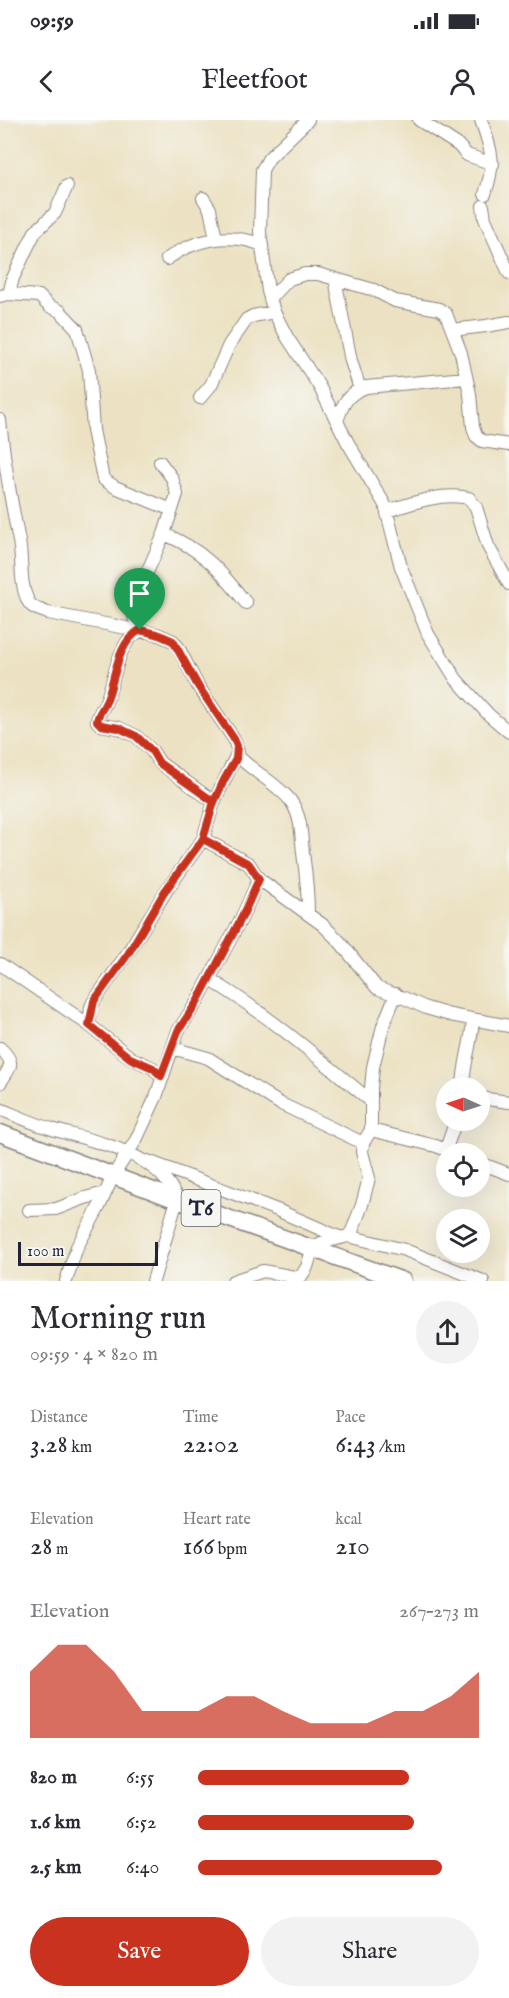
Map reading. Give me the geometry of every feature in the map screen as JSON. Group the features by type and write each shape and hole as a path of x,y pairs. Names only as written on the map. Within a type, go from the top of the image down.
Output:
{"highway":[{"name":"T6","path":"0,1133 177,1200 403,1281"}],"street":[{"path":"308,120 269,158 262,170 260,206 262,245 274,312 287,337 319,386 348,443 380,495 387,511 400,567 428,634 456,679 489,715 509,732"},
{"path":"419,120 458,145 467,155 493,164"},
{"path":"481,120 490,146 493,164 484,200 485,219 509,273"},
{"path":"67,186 56,213 35,232 4,295 39,296 49,306 60,311 77,329 89,370 93,430 104,479 115,487 172,510"},
{"path":"203,198 210,209 216,239"},
{"path":"167,259 184,247 216,239 244,240 262,245"},
{"path":"270,299 297,275 318,274 374,290 394,300 439,309 446,314 461,353 476,436 482,441 509,445"},
{"path":"335,279 351,361 360,389"},
{"path":"200,398 211,385 229,345 247,320 253,315 274,312"},
{"path":"452,330 509,322"},
{"path":"337,421 348,396 360,389 466,378"},
{"path":"0,420 23,583 31,605 39,610 77,620 140,630 173,641 198,686 237,746 237,755 214,802 203,839 165,891 128,954 94,1001 89,1025"},
{"path":"140,630 134,617 137,595 164,534 177,494 176,487 160,462"},
{"path":"387,511 419,501 438,498 469,498 476,507 488,546 509,584"},
{"path":"164,534 180,540 205,557 246,603"},
{"path":"140,630 133,634 127,642 97,721 101,725 119,728 136,736 152,751 159,763 214,802"},
{"path":"237,755 292,802 302,834 308,881 308,913"},
{"path":"203,839 249,864 259,879 308,913 340,942 377,988 426,1008 509,1026"},
{"path":"154,1191 137,1158 136,1140 156,1097 161,1076 178,1031 197,1002 242,917 259,879"},
{"path":"0,964 89,1025 130,1058 153,1068 161,1076"},
{"path":"209,979 245,1000 286,1030 371,1101"},
{"path":"233,1281 263,1271 300,1278 307,1266 313,1247 321,1242 345,1237 352,1231 369,1178 362,1152 363,1143 371,1130 371,1089 376,1047 396,994"},
{"path":"464,1077 473,1019"},
{"path":"0,1048 11,1062 0,1083"},
{"path":"172,1048 208,1058 279,1103 363,1143"},
{"path":"490,1099 509,1102"},
{"path":"0,1109 43,1126 87,1138 345,1237 405,1250 483,1281"},
{"path":"371,1130 436,1147"},
{"path":"66,1281 77,1247 113,1176 137,1158"},
{"path":"137,1158 167,1181 177,1200 153,1281"},
{"path":"490,1167 509,1174"},
{"path":"29,1210 56,1209 105,1193"}],"route":[{"path":"140,630 133,634 127,642 97,721 101,725 119,728 136,736 152,751 159,763 214,802 205,832 203,839 165,891 128,954 94,1001 89,1025 130,1058 153,1068 161,1076 178,1031 197,1002 242,917 259,879 249,864 203,839 214,802 236,759 238,752 234,739 198,686 173,641 164,636 140,630"}]}
